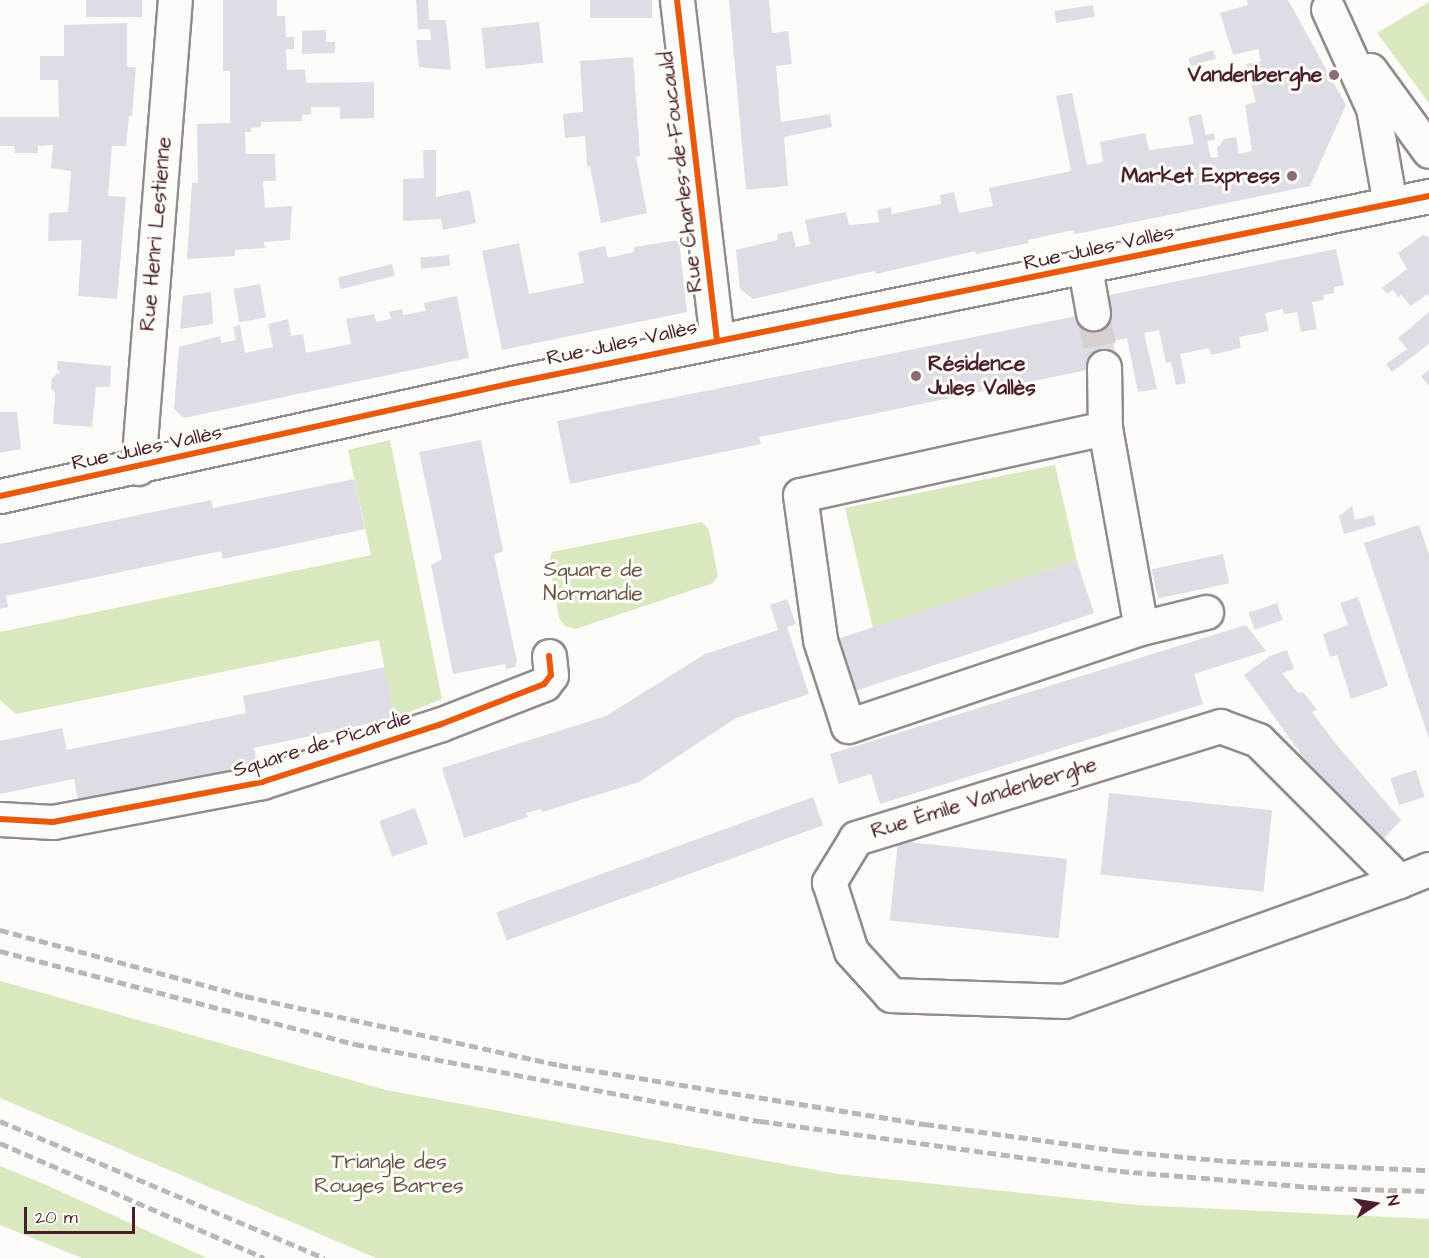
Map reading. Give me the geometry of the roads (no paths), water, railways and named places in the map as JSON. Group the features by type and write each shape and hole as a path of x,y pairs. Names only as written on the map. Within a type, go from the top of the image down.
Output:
{"street":[{"name":"Rue Henri Lestienne","path":"138,468 175,0"},
{"name":"Rue Charles de Foucauld","path":"677,0 717,340"},
{"path":"1325,5 1429,151"},
{"path":"1325,5 1373,108 1390,204"},
{"name":"Rue Jules Vallès","path":"0,495 138,468 717,340 1085,268 1429,196"},
{"path":"1085,268 1094,312"},
{"path":"1104,367 1105,428 1141,628"},
{"path":"1105,428 800,495 820,640 848,726 1141,628 1206,612"},
{"name":"Square de Picardie","path":"0,819 53,822 81,818 273,779 439,725 544,684 551,675 549,656"},
{"name":"Rue Émile Vandenberghe","path":"1399,881 1258,740 1220,726 856,838 829,882 851,951 891,995 1064,1001 1399,881 1429,870"}],"tunnel":[{"path":"1093,313 1104,367"}],"railway":[{"path":"0,930 245,996 559,1065 925,1124 1120,1151 1227,1161 1429,1170"},
{"path":"0,951 355,1044 760,1121 1120,1171 1321,1188 1429,1191"},
{"path":"0,1121 324,1258"},
{"path":"0,1143 264,1258"}],"place":[{"name":"Vandenberghe","path":"1334,75"},
{"name":"Market Express","path":"1292,176"},
{"name":"Résidence Jules Vallès","path":"916,376"}],"park label":[{"name":"Square de Normandie","path":"593,582"},
{"name":"Triangle des Rouges Barres","path":"389,1174"}]}
